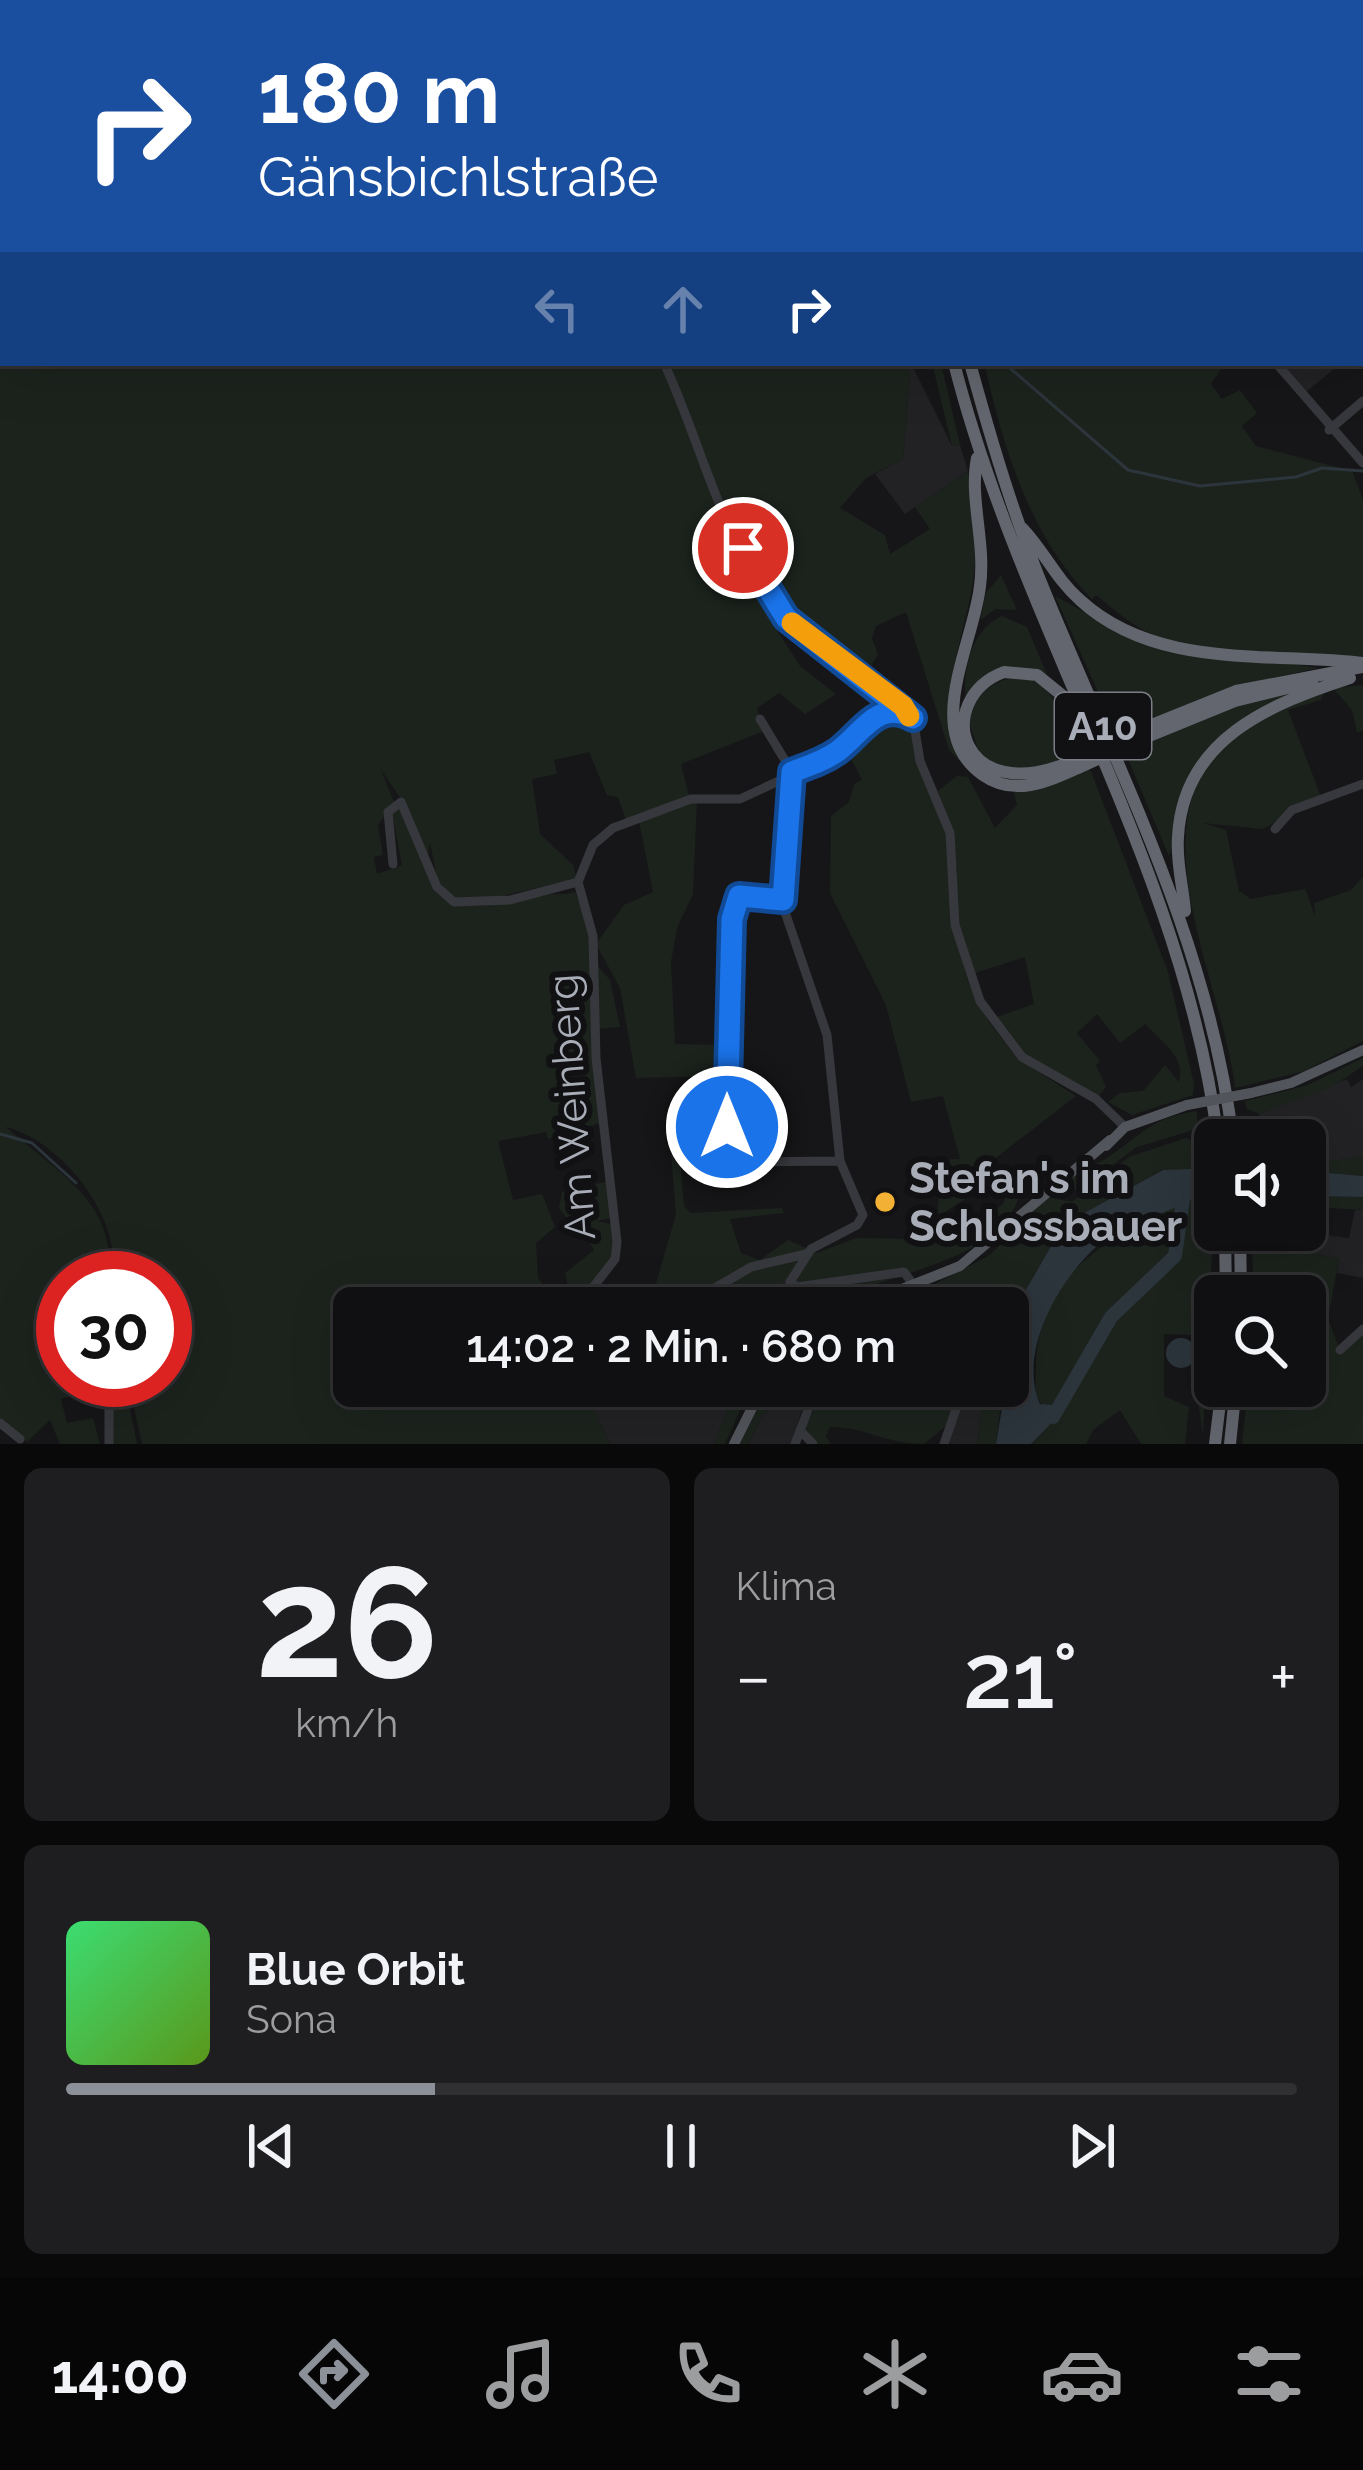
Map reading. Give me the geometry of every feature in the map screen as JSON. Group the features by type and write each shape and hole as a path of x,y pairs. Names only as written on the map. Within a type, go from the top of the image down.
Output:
{"highway":[{"name":"A10","path":"955,366 1022,578 1128,815 1173,934 1206,1063 1215,1119"},
{"name":"A10","path":"971,366 1017,523 1145,819 1186,931 1210,1016 1228,1119"},
{"path":"978,451 983,550 978,604 955,692 957,741 976,770 1004,785 1036,784 1236,691 1363,665"},
{"path":"1017,523 1078,598 1132,633 1212,653 1363,665"},
{"path":"1076,764 1040,774 1004,776 971,750 964,719 979,688 995,676 1014,671 1047,680 1079,710"},
{"path":"1136,736 1235,701 1356,678"},
{"path":"1186,931 1178,835 1184,800 1199,769 1233,731 1268,707 1356,678"},
{"path":"1215,1444 1219,1407"},
{"path":"1230,1444 1234,1407"}],"main road":[{"path":"915,1287 986,1247 1125,1127 1187,1105 1251,1093 1319,1072 1363,1050"},
{"path":"734,1444 752,1407"}],"street":[{"path":"665,366 731,523 772,601 805,634 913,718 920,761 950,833 955,925 980,1000 1025,1059 1096,1099 1125,1127"},
{"path":"1278,366 1329,430 1363,463"},
{"path":"1329,430 1363,401"},
{"path":"393,864 388,812 401,802 436,886 454,902 510,900 578,882 593,844 613,828 692,799 740,799 824,760 878,715 896,711 913,718"},
{"path":"760,719 792,772 783,900 827,1035 840,1161 863,1219 806,1254 791,1279 794,1287 904,1272 915,1287"},
{"path":"1276,829 1292,810 1363,784"},
{"name":"Am Weinberg","path":"578,882 593,936 596,1058 617,1243 615,1259 584,1299 588,1304 696,1299 751,1267 806,1254"},
{"path":"783,900 739,896 732,919 728,1154 739,1162 840,1161"},
{"path":"1340,1350 1363,1329"},
{"path":"109,1407 109,1444"},
{"path":"794,1444 809,1407"},
{"path":"944,1444 957,1407"},
{"path":"0,1423 20,1439"},
{"path":"800,1430 813,1444"}],"shaded area":[{"path":"0,366 662,366 769,618 800,666 836,694 805,714 779,693 757,708 764,731 681,764 689,796 626,820 618,797 607,795 589,752 554,760 557,774 532,779 540,834 573,865 577,879 474,902 450,897 437,879 430,842 428,869 434,888 461,905 575,892 591,936 600,1123 548,1139 546,1132 498,1141 513,1200 542,1194 555,1227 536,1243 538,1278 545,1287 333,1287 333,1407 592,1407 610,1444 142,1444 134,1407 192,1407 192,1251 112,1251 98,1208 67,1166 48,1148 6,1127 79,1190 104,1229 109,1251 36,1251 36,1407 63,1407 67,1423 93,1418 100,1444 60,1444 50,1420 27,1442 0,1421","holes":["380,768 405,805 392,813 402,865 377,874 374,857 383,855 378,825 394,802"]},
{"path":"667,366 906,366 910,376 903,459 866,478 840,508 885,535 890,554 930,529 915,507 968,471 975,560 949,705 951,731 976,778 949,750 906,612 876,626 872,639 878,654 865,677 779,604 753,566 725,510"},
{"path":"906,366 912,366 952,446 960,445 968,471 905,514 875,474 903,459 910,376"},
{"path":"933,366 942,366 960,445 952,446"},
{"path":"985,366 1223,366 1211,384 1222,399 1240,390 1257,413 1242,426 1256,446 1352,471 1363,500 1363,657 1199,648 1149,633 1096,595 1092,599 1051,548 1035,519 1000,427"},
{"path":"1283,366 1337,366 1305,393"},
{"path":"1001,575 1017,610 996,609 980,620 986,593"},
{"path":"1055,596 1136,640 1318,668 1245,684 1117,734"},
{"path":"1002,616 1027,627 1048,677 1007,668 966,702 971,652 983,631"},
{"path":"1023,676 1052,697 1081,750 1030,769 1007,767 980,755 969,722 976,702 994,684"},
{"path":"1363,685 1363,731 1357,732 1352,710 1333,688"},
{"path":"1297,690 1247,715 1205,754 1169,856 1125,752 1221,710"},
{"path":"1325,690 1321,700 1288,710 1321,797 1263,829 1203,823 1226,830 1239,891 1251,899 1305,889 1315,916 1314,903 1351,890 1363,877 1363,1041 1304,1071 1235,1088 1189,890 1186,841 1193,795 1216,754 1257,720"},
{"path":"892,714 912,725 948,835 953,927 968,981 989,1022 1018,1059 1076,1096 980,1170 941,1186 932,1180 929,1160 960,1159 943,1096 911,1102 886,1005 830,893 831,816 849,802 854,784 862,780 846,749 871,723"},
{"path":"1090,769 1168,972 1194,1084 1193,1095 1132,1115 1108,1102 1120,1093 1143,1091 1165,1065 1179,1082 1176,1057 1145,1024 1120,1043 1097,1014 1077,1033 1100,1061 1096,1065 1106,1087 1099,1096 1027,1057 994,1018 1034,1004 1025,957 972,974 957,926 957,869 938,791 957,776 968,777 995,828 1017,805 1013,790"},
{"path":"697,801 693,894 677,928 671,962 675,1044 723,1045 724,1076 636,1078 620,988 596,944 624,905 653,892 639,821"},
{"path":"597,965 610,980 620,1027 596,1029"},
{"path":"1363,1058 1363,1066 1330,1088 1259,1114 1247,1109 1245,1101 1308,1085"},
{"path":"1347,1079 1351,1087 1363,1079 1363,1157 1326,1162 1326,1119 1260,1119 1259,1114"},
{"path":"1197,1111 1194,1130 1137,1147 1078,1190 1061,1187 1158,1122"},
{"path":"668,1119 677,1124 684,1206 691,1213 782,1208 784,1213 730,1219 741,1253 760,1260 788,1240 817,1253 856,1238 925,1239 923,1224 937,1215 939,1195 962,1185 970,1196 943,1213 943,1229 957,1236 1003,1204 1007,1191 998,1178 1005,1166 1021,1187 1003,1224 966,1251 870,1287 806,1287 792,1275 774,1287 655,1287 676,1214"},
{"path":"1186,1138 1194,1142 1194,1169 1162,1170 1084,1213 1050,1248 1028,1287 930,1287 990,1255 1047,1197 1072,1202 1129,1157"},
{"path":"1363,1157 1363,1176 1326,1173 1326,1162"},
{"path":"1194,1169 1194,1198 1133,1224 1097,1246 1069,1278 1046,1318 1034,1362 1034,1384 1040,1404 1068,1406 1031,1444 996,1444 1002,1407 1029,1407 1028,1287 1050,1248 1084,1213 1163,1170"},
{"path":"1326,1173 1363,1176 1363,1197 1326,1196"},
{"path":"607,1182 611,1218 596,1221 611,1224 615,1250 597,1281 600,1287 568,1287 565,1273 594,1250 578,1223 571,1223 559,1208 562,1192 585,1194 592,1222 587,1185"},
{"path":"1326,1196 1363,1197 1363,1210 1326,1208"},
{"path":"1194,1198 1194,1251 1212,1251 1211,1275 1194,1275 1194,1335 1164,1334 1164,1396 1189,1407 1185,1444 1141,1444 1120,1410 1093,1430 1086,1444 1031,1444 1067,1407 1046,1408 1036,1389 1041,1329 1053,1299 1094,1253"},
{"path":"1355,1210 1363,1210 1363,1278 1337,1273 1339,1259 1301,1251 1326,1251 1326,1236 1349,1238"},
{"path":"1252,1251 1301,1251 1339,1259 1328,1319 1341,1352 1363,1335 1363,1444 1242,1444 1246,1407 1326,1407 1326,1275 1253,1275"},
{"path":"792,1274 812,1287 773,1287"},
{"path":"1181,1338 1192,1342 1192,1364 1181,1368 1170,1364 1166,1353 1170,1342"},
{"path":"111,1407 129,1407 137,1444 111,1444"},
{"path":"592,1407 729,1407 714,1444 610,1444"},
{"path":"729,1407 742,1407 725,1444 714,1444"},
{"path":"758,1407 770,1407 748,1444 739,1444"},
{"path":"771,1407 803,1407 791,1444 748,1444"},
{"path":"816,1407 956,1407 953,1420 924,1444 830,1427 826,1437 831,1444 817,1444 804,1427"},
{"path":"959,1407 982,1407 977,1444 949,1444"},
{"path":"982,1407 1000,1407 996,1444 977,1444"}],"waterway":[{"path":"1007,366 1128,470 1200,486 1296,477 1322,468 1363,471"},
{"path":"0,1134 32,1143 76,1183"},
{"path":"1053,1417 1111,1317 1175,1256 1185,1185"}],"slow traffic":[{"path":"792,623 913,718 909,716"}],"place":[{"name":"Stefan's im Schlossbauer","path":"885,1202"}],"route":[{"path":"727,1127 732,919 739,896 783,900 792,772 824,760 878,715 896,711 913,718 786,618 743,548"}]}
